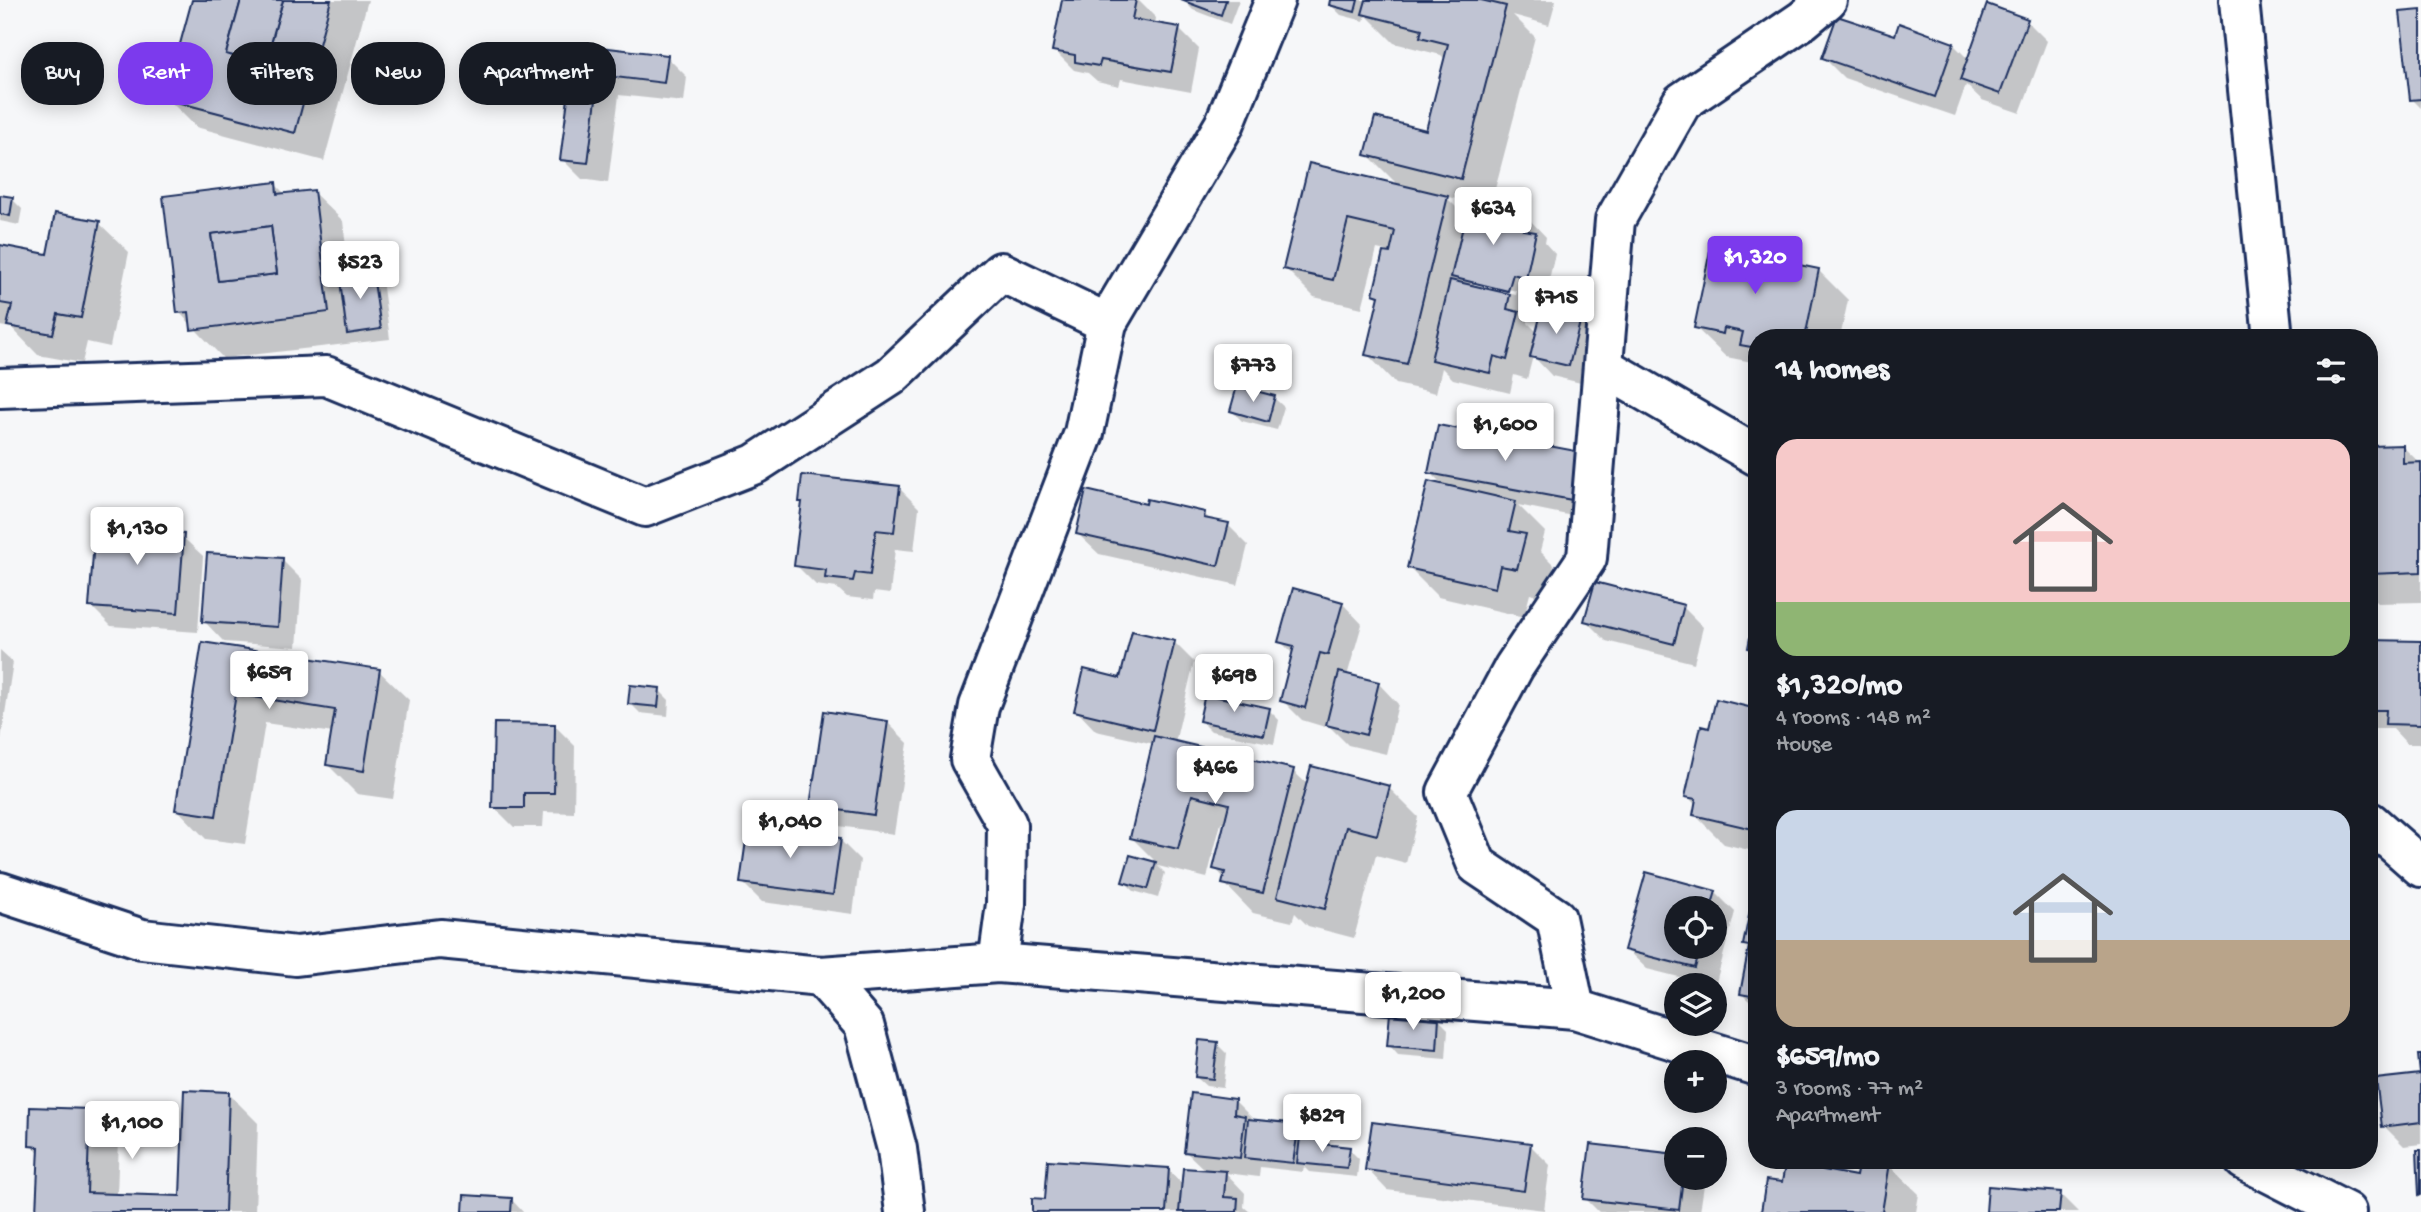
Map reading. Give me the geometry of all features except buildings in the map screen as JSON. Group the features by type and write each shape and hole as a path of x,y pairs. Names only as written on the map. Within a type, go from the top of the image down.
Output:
{"street":[{"path":"998,963 1006,904 1007,824 970,759 979,706 1084,433 1107,323 1224,125 1275,0"},
{"path":"1575,1009 1556,918 1476,864 1447,792 1514,667 1587,558 1615,220 1682,102 1827,0"},
{"path":"2239,0 2272,329"},
{"path":"0,388 326,376 645,507 755,464 891,376 1001,272 1107,323"},
{"path":"1604,367 1748,451"},
{"path":"2378,829 2421,867"},
{"path":"0,894 142,939 296,956 440,939 821,976 998,963 1575,1009 1748,1063"},
{"path":"821,976 864,1025 897,1149 905,1212"},
{"path":"2262,1169 2346,1212"}]}
